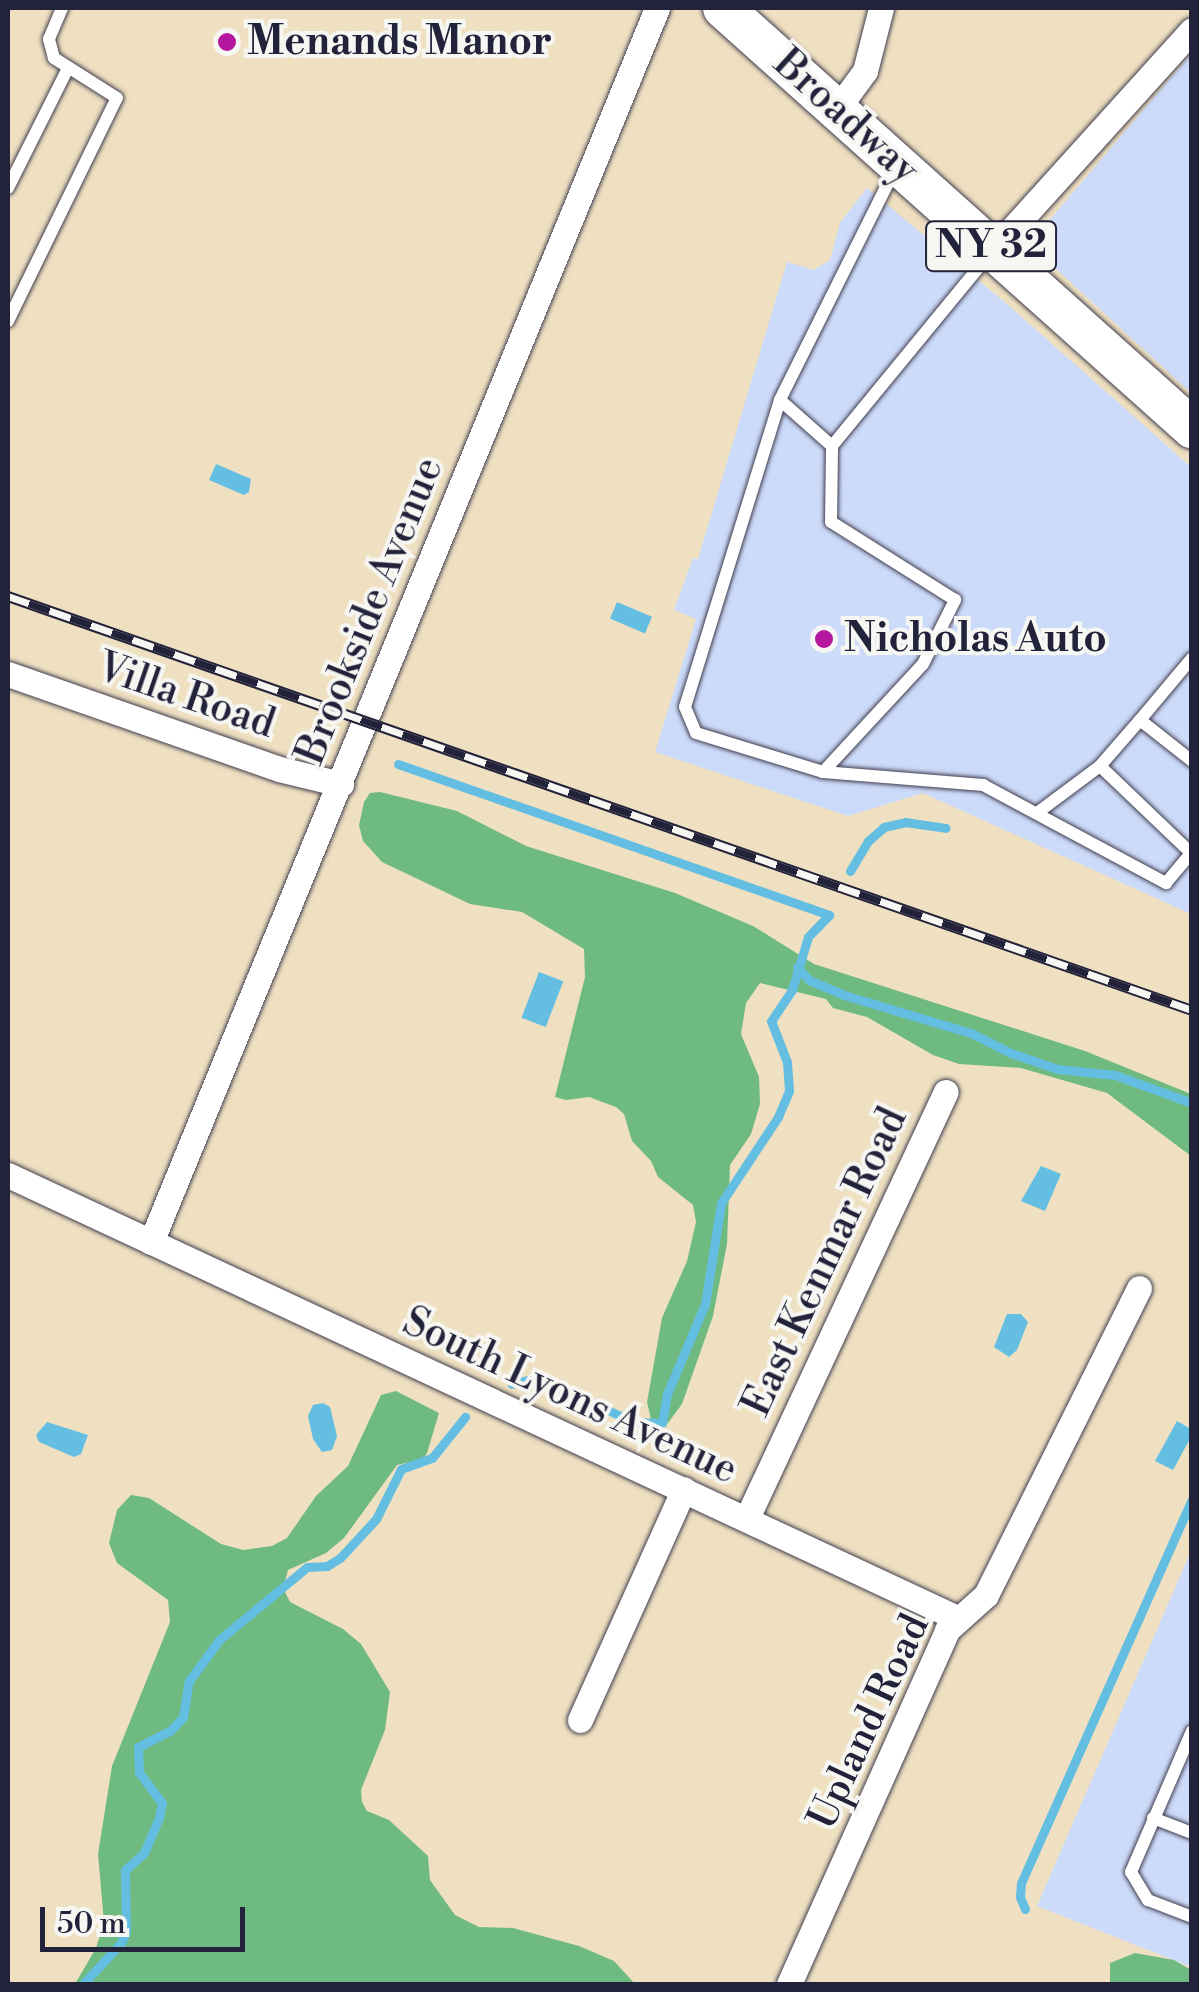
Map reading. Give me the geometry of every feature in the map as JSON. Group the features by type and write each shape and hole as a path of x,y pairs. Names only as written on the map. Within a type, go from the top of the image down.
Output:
{"main road":[{"name":"Broadway","path":"723,8 1192,428"}],"street":[{"name":"Brookside Avenue","path":"152,1242 656,8"},
{"path":"837,109 865,71 881,8"},
{"path":"994,249 1192,30"},
{"name":"Villa Road","path":"8,674 279,769 341,784"},
{"name":"East Kenmar Road","path":"747,1518 946,1092"},
{"name":"South Lyons Avenue","path":"8,1175 957,1618"},
{"name":"Upland Road","path":"790,1984 942,1639 957,1618 986,1595 1139,1288"},
{"path":"580,1720 684,1489"}],"lane":[{"path":"8,322 117,98 54,58 49,38 62,8"},
{"path":"8,188 68,68"},
{"path":"898,164 780,400 685,707 696,733 823,772 983,785 1166,882 1191,853 1100,766"},
{"path":"823,772 924,664 955,600 831,522 832,446 994,249"},
{"path":"780,400 832,446"},
{"path":"1037,813 1100,766 1192,658"},
{"path":"1140,720 1192,761"},
{"path":"1192,1731 1186,1755 1153,1818 1131,1872 1148,1900 1192,1917"},
{"path":"1153,1818 1192,1833"}],"shaded area":[{"path":"1191,54 1191,393 1029,244"},
{"path":"867,188 1007,304 1191,467 1191,914 923,793 848,816 655,752 696,619 674,610 693,558 698,559 787,262 814,270 830,260 840,223"},
{"path":"1191,1551 1191,1967 1037,1906"}],"green space":[{"path":"380,792 457,811 526,846 675,893 753,926 814,964 1085,1051 1191,1094 1191,1156 1107,1093 1021,1068 959,1064 933,1055 867,1017 833,1008 826,999 760,983 746,1003 741,1034 759,1077 760,1104 751,1134 730,1165 727,1244 713,1316 682,1404 665,1427 653,1428 647,1402 662,1318 687,1261 696,1222 693,1205 658,1177 651,1161 632,1141 624,1114 589,1097 555,1097 585,977 584,949 522,912 470,904 382,862 363,841 359,825 364,802 370,793"},
{"path":"396,1391 439,1413 427,1453 423,1459 397,1465 344,1538 326,1553 288,1570 283,1588 290,1602 343,1629 361,1644 390,1692 385,1730 361,1790 362,1802 367,1811 389,1820 428,1856 430,1880 455,1915 479,1927 513,1928 579,1946 614,1961 635,1984 75,1984 96,1948 104,1922 98,1854 112,1766 170,1622 168,1600 117,1563 109,1543 117,1510 131,1495 149,1498 221,1544 243,1550 272,1546 287,1538 316,1496 348,1466 381,1395"},
{"path":"1135,1953 1174,1960 1191,1970 1191,1984 1110,1984 1110,1963"}],"water":[{"path":"216,464 251,479 249,492 244,495 209,480"},
{"path":"617,602 652,617 645,633 610,619"},
{"path":"539,972 563,981 546,1027 521,1018"},
{"path":"1041,1166 1061,1174 1045,1211 1021,1201"},
{"path":"1007,1314 1021,1314 1028,1322 1017,1350 1009,1357 994,1347"},
{"path":"323,1403 330,1407 337,1436 332,1450 322,1452 313,1439 308,1416 313,1405"},
{"path":"1177,1421 1191,1429 1191,1437 1173,1470 1155,1461"},
{"path":"47,1422 88,1435 81,1454 74,1457 39,1442 36,1435"}],"waterway":[{"path":"398,764 829,915 808,937 792,990 771,1021 787,1062 789,1091 778,1117 721,1203 705,1304 667,1394 662,1423 634,1422 537,1378 512,1384"},
{"path":"850,871 868,841 884,827 905,822 946,828"},
{"path":"797,967 809,980 844,995 971,1033 1011,1053 1057,1069 1115,1075 1192,1103"},
{"path":"83,1984 121,1943 126,1931 125,1870 144,1853 159,1818 162,1803 139,1773 138,1747 171,1730 183,1717 189,1681 219,1640 307,1567 327,1566 340,1558 376,1519 401,1469 432,1458 465,1417"},
{"path":"1025,1909 1020,1897 1021,1883 1192,1499"}],"railway":[{"path":"8,596 1192,1010"}],"place":[{"name":"Menands Manor","path":"227,42"},
{"name":"Nicholas Auto","path":"824,639"}]}
